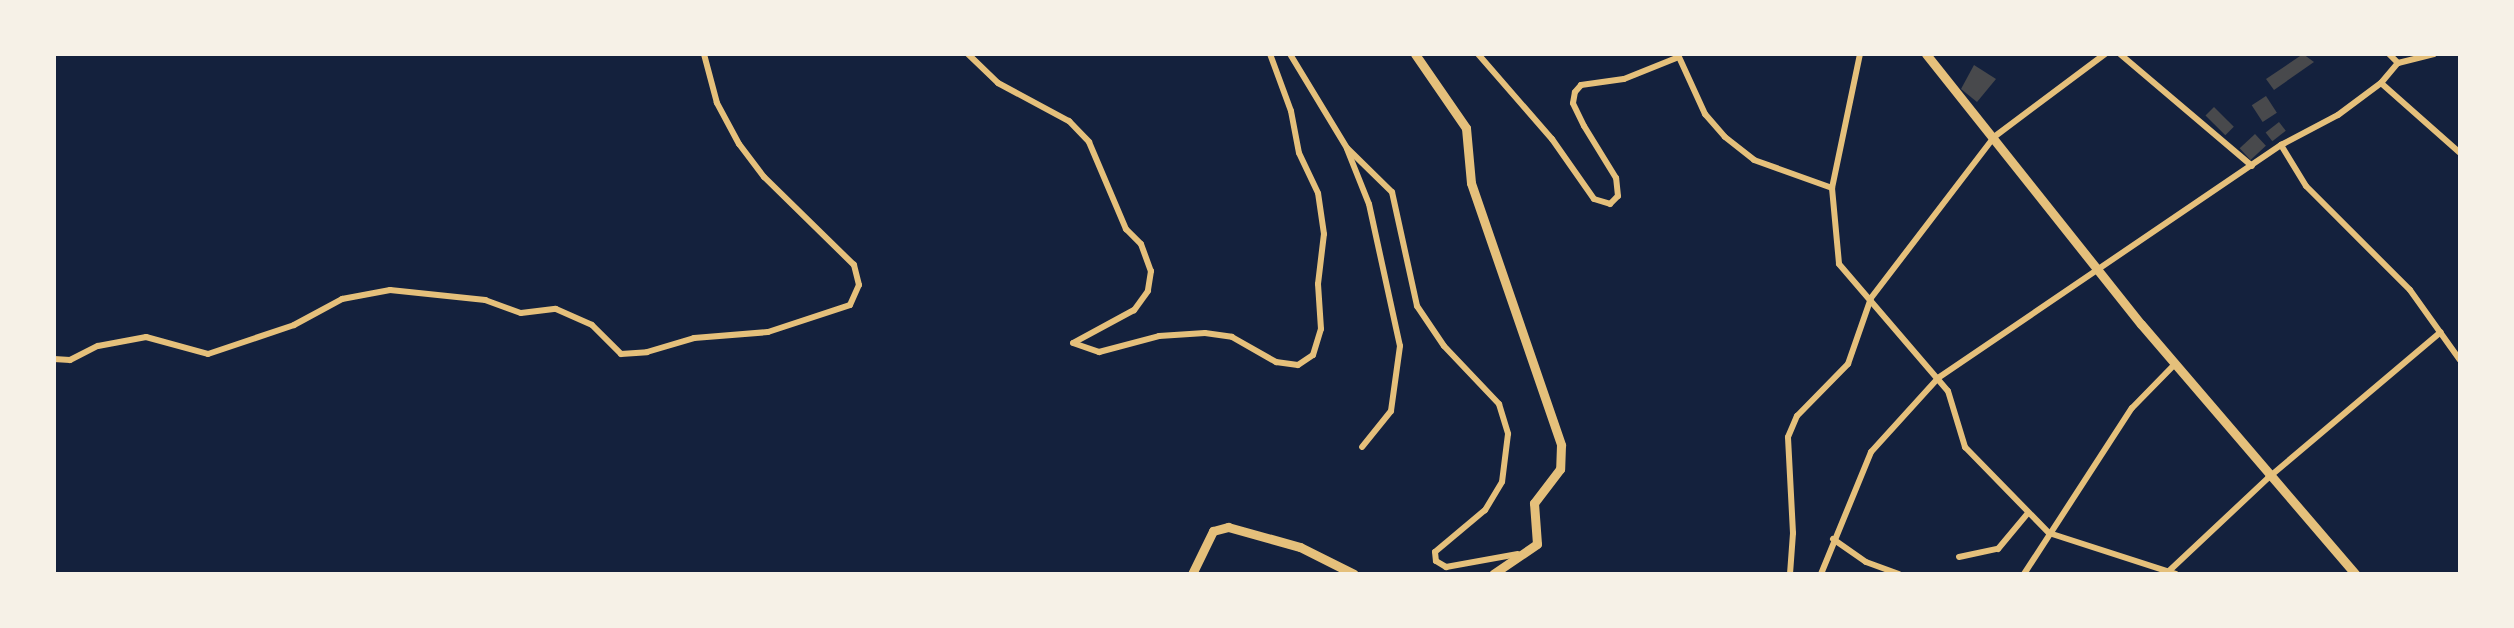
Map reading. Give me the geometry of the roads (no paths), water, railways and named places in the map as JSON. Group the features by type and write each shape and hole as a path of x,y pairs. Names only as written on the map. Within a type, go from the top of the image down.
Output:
{"main road":[{"path":"1415,54 1466,128 1471,183 1561,445 1560,469 1534,503 1537,544 1518,554 1493,574"},
{"path":"1926,54 2100,268 2174,365 2268,478 2355,574"},
{"path":"1192,574 1213,531 1228,527 1300,547 1354,574"}],"street":[{"path":"54,359 70,360 98,346 146,337 208,354 294,325 342,299 390,290 485,300 521,313 556,309 592,325 621,354 647,352 694,338 768,332 850,305 859,285 854,265 764,177 739,144 717,103 704,54"},
{"path":"968,54 998,83 1069,121 1089,142 1126,229 1141,244 1151,271 1148,291 1134,310 1073,343 1099,352 1159,336 1205,333 1232,337 1276,362 1298,365 1313,355 1321,329 1318,284 1324,234 1318,193 1299,153 1291,111 1270,54"},
{"path":"1290,54 1347,148 1369,204 1400,346 1391,411 1362,447"},
{"path":"1478,54 1552,139 1594,199 1610,204 1618,196 1616,178 1573,103 1575,92 1581,85 1624,79 1680,56 1705,114 1725,137 1754,160 1832,188"},
{"path":"1860,54 1832,188 1839,264 1948,391 1965,447 2049,533 2173,573 2268,478 2441,332"},
{"path":"1791,574 1788,437 1797,416 1848,364 1871,298 1994,137 2105,54"},
{"path":"2120,54 2252,166"},
{"path":"2389,54 2398,63"},
{"path":"1821,574 1871,452 1938,378 2281,145 2381,83 2398,63 2434,54"},
{"path":"2381,83 2459,151"},
{"path":"2281,145 2306,186 2373,249 2460,360"},
{"path":"1347,148 1392,192 1417,306 1444,346 1499,404 1508,434 1502,482 1485,510 1435,552 1436,561 1446,567 1518,554"},
{"path":"2024,574 2132,408 2174,365"},
{"path":"1959,557 1998,549 2028,513"},
{"path":"1833,539 1866,562 1899,574"}]}
